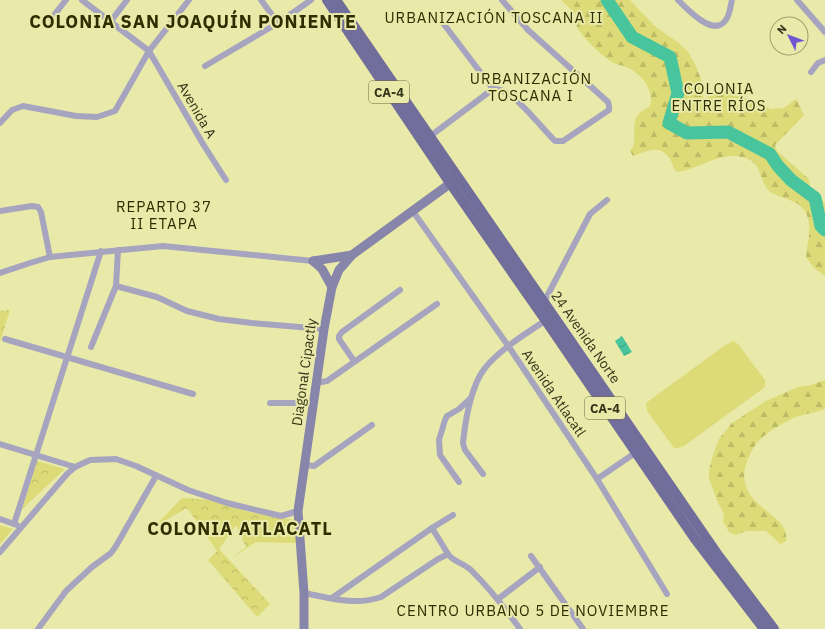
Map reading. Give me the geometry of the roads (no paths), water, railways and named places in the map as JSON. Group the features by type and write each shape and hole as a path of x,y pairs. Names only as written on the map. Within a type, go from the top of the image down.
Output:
{"main road":[{"name":"CA-4","path":"327,0 454,181"},
{"name":"CA-4","path":"336,0 429,137 454,181"},
{"name":"24 Avenida Norte","path":"454,181 544,302 550,318 635,453 694,539 764,629"},
{"name":"24 Avenida Norte","path":"454,181 550,318 644,447 718,555 774,629"}],"street":[{"path":"51,19 66,0"},
{"path":"82,0 149,51"},
{"path":"111,21 128,0"},
{"path":"0,123 12,110 23,106 76,116 97,117 115,112 149,51 189,0"},
{"path":"261,0 278,23"},
{"path":"205,66 278,23 311,0"},
{"path":"443,23 494,89 501,90 510,96 529,113 554,142 563,141 609,110 608,102 528,30 502,0"},
{"path":"678,0 700,21 715,26 722,25 726,20 732,0"},
{"path":"797,0 825,32"},
{"name":"Avenida A","path":"149,51 203,144 226,180"},
{"path":"811,72 818,63 825,60"},
{"path":"429,137 494,89"},
{"name":"Diagonal Cipactly","path":"304,629 304,593 298,511 324,329 332,287 340,270 352,255 454,181"},
{"path":"544,302 590,214 607,200"},
{"path":"0,211 32,206 38,207 41,212 50,257"},
{"name":"Avenida Atlacatl","path":"412,210 509,347 597,479 667,594"},
{"path":"0,273 50,257 163,246 313,261 352,255"},
{"path":"91,347 116,286 118,250"},
{"path":"14,524 101,251"},
{"path":"313,261 322,269 332,287"},
{"path":"116,286 157,297 187,311 219,319 252,324 324,329"},
{"path":"354,361 339,336 342,332 400,290"},
{"path":"316,383 327,380 437,304"},
{"path":"483,474 463,445 471,398 484,369 492,359 550,318"},
{"path":"5,339 193,394"},
{"path":"459,482 440,455 439,440 445,420 471,398"},
{"path":"270,403 313,403"},
{"path":"305,465 314,466 372,425"},
{"path":"0,444 75,467"},
{"path":"597,479 644,447"},
{"path":"0,552 67,474 75,467 90,460 116,459 136,466 188,490 227,503 281,516 298,511"},
{"path":"38,629 66,591 116,546 156,476"},
{"path":"332,598 453,515"},
{"path":"0,519 21,526"},
{"path":"432,528 450,557 469,568 498,599 520,629"},
{"path":"304,593 365,602 381,597 448,554"},
{"path":"531,556 583,629"},
{"path":"498,599 540,567"}],"water":[{"path":"622,336 632,352 624,356 615,341"}],"waterway":[{"path":"607,0 632,37 670,57 678,93 669,123 687,133 728,132 770,154 778,166 791,180 815,198 821,226 825,230"}],"district":[{"name":"URBANIZACIÓN TOSCANA II","path":"494,17"},
{"name":"COLONIA SAN JOAQUÍN PONIENTE","path":"193,21"},
{"name":"URBANIZACIÓN TOSCANA I","path":"531,86"},
{"name":"COLONIA ENTRE RÍOS","path":"719,96"},
{"name":"REPARTO 37 II ETAPA","path":"164,214"},
{"name":"COLONIA ATLACATL","path":"240,528"},
{"name":"CENTRO URBANO 5 DE NOVIEMBRE","path":"533,610"}]}
